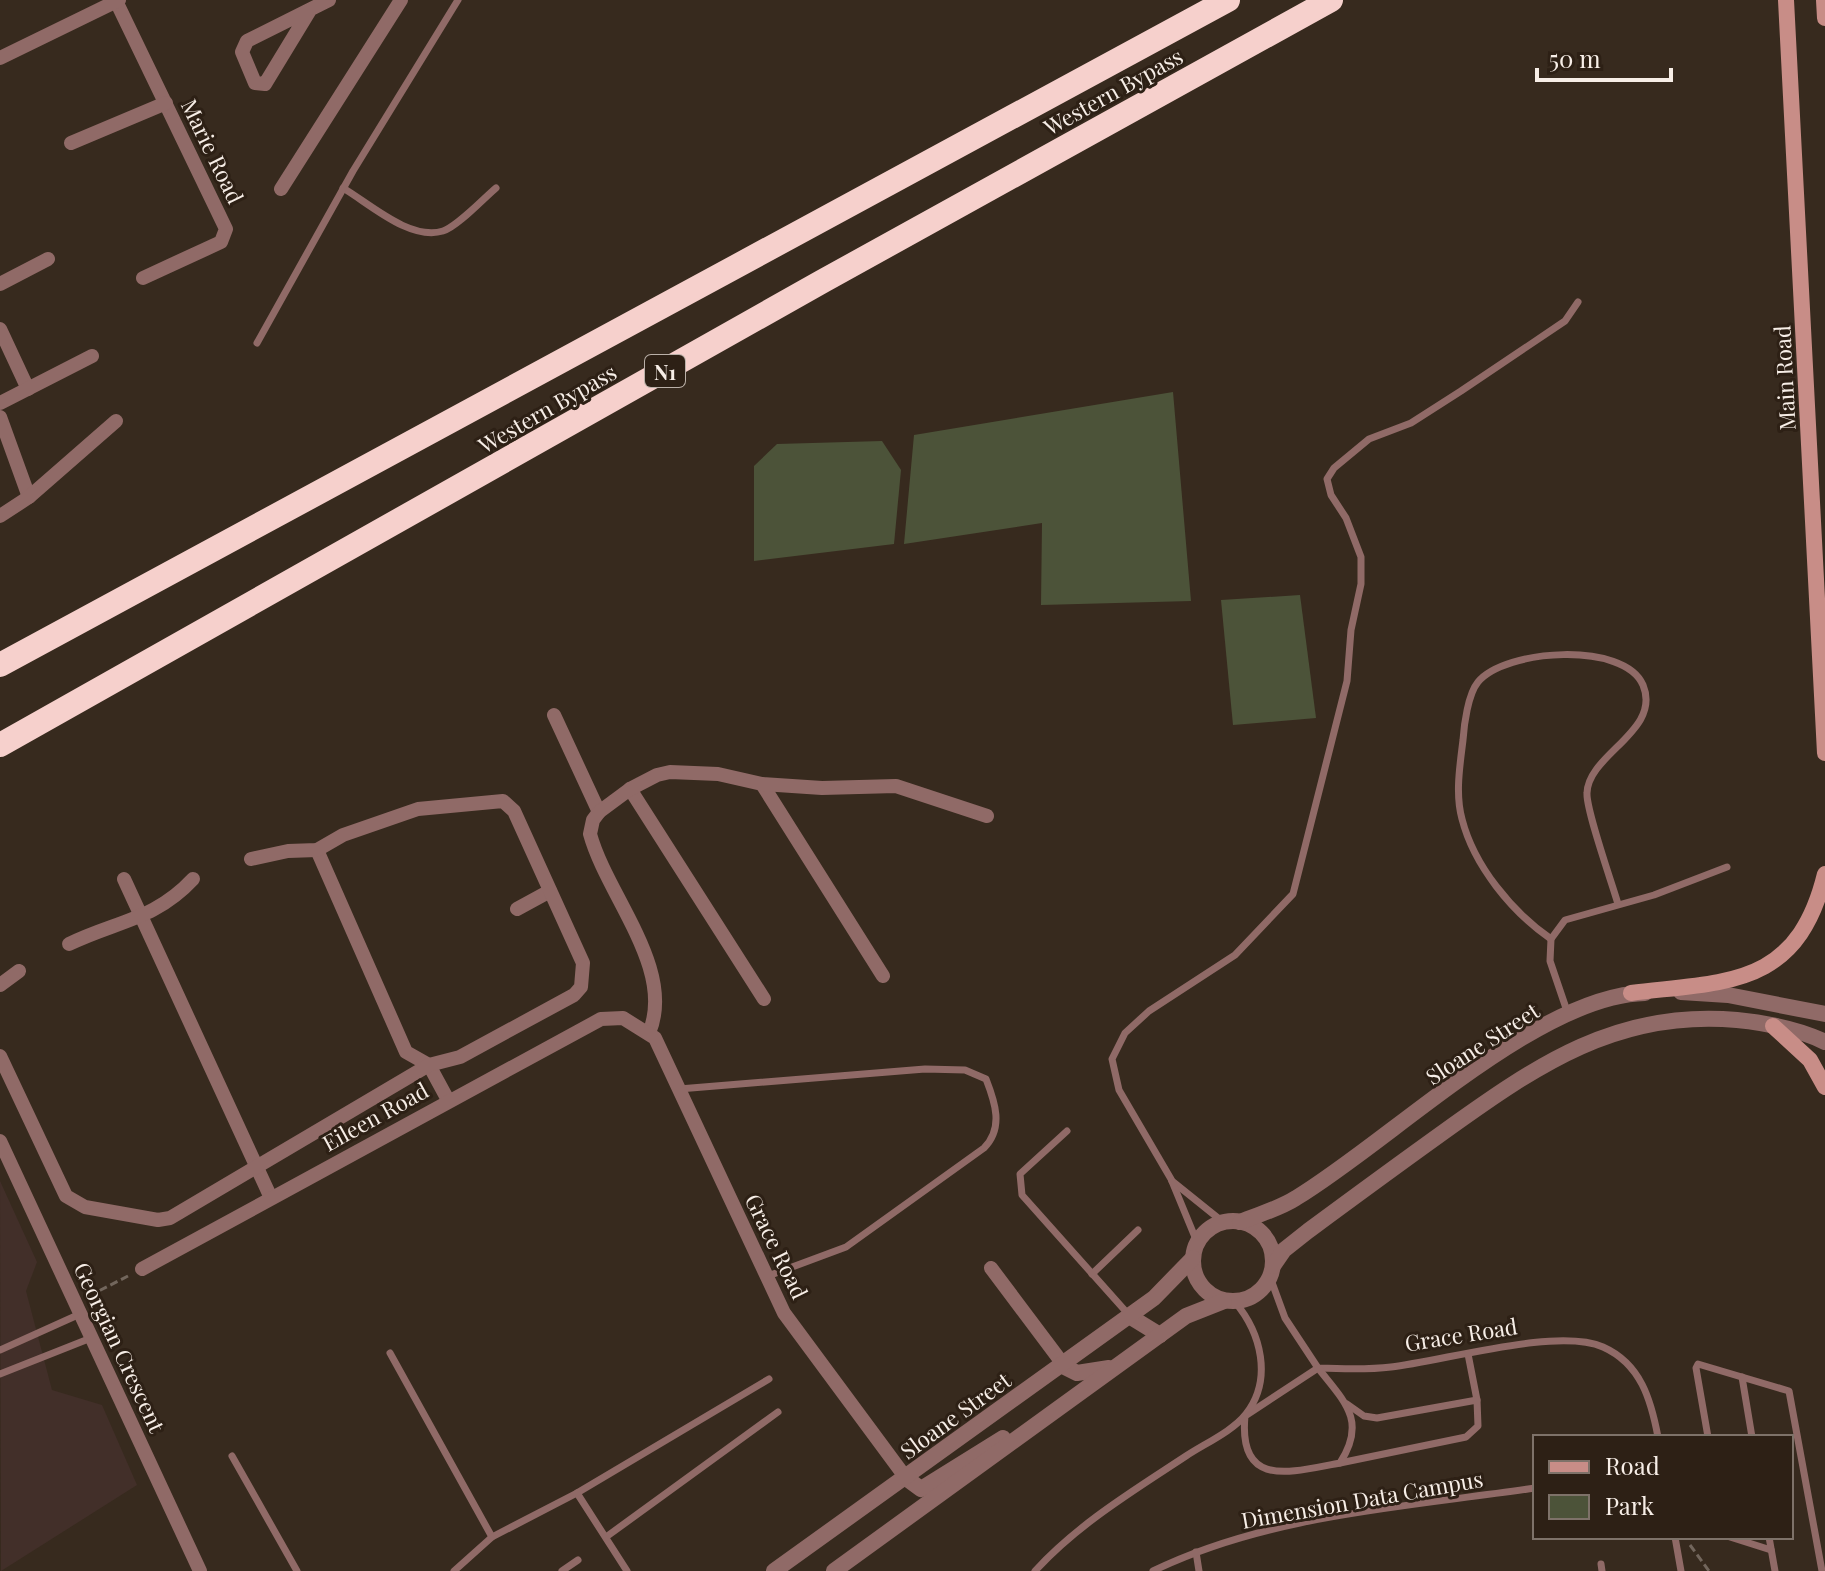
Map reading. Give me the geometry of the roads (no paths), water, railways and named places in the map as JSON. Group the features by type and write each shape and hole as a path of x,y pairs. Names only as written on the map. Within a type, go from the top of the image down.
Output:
{"highway":[{"name":"Western Bypass","path":"0,665 1228,0"},
{"name":"Western Bypass","path":"0,745 823,281 1331,0"}],"main road":[{"name":"Main Road","path":"1786,0 1825,753"},
{"path":"1824,0 1825,18"},
{"path":"1631,993 1724,983 1751,976 1772,964 1808,920 1825,874"},
{"path":"1773,1026 1810,1060 1825,1087"}],"street":[{"path":"310,10 265,84 255,83 243,46 310,10 329,0"},
{"path":"281,189 401,0"},
{"path":"0,58 118,1"},
{"name":"Marie Road","path":"118,1 224,223 225,237 221,242 143,278"},
{"path":"71,143 166,103"},
{"path":"0,284 48,259"},
{"path":"0,329 28,389"},
{"path":"0,403 92,356"},
{"path":"0,417 29,497"},
{"path":"0,516 29,497 116,421"},
{"path":"554,715 599,812"},
{"path":"649,1033 657,1013 650,968 592,840 591,826 599,812 630,789 670,772 718,774 762,784 865,789 896,786 987,816"},
{"path":"762,784 883,976"},
{"path":"630,789 764,999"},
{"path":"0,1056 60,1188 73,1202 163,1219 429,1065 460,1057 574,995 581,987 583,963 514,811 503,801 493,799 418,809 343,835 317,850 288,851 251,859"},
{"path":"317,850 406,1052 429,1065 448,1100"},
{"path":"124,879 271,1198"},
{"path":"69,944 142,917 172,900 193,879"},
{"path":"517,909 550,891"},
{"path":"0,985 19,971"},
{"name":"Sloane Street","path":"1240,1222 1296,1198 1512,1045 1568,1014 1631,993 1728,995 1825,1014"},
{"name":"Eileen Road","path":"142,1269 601,1019 623,1018 633,1022"},
{"path":"834,1571 1186,1316 1256,1294 1284,1250 1308,1231 1510,1084 1567,1051 1617,1032 1670,1020 1716,1018 1773,1026 1825,1042"},
{"name":"Grace Road","path":"633,1022 655,1038 766,1277 806,1348 906,1478"},
{"name":"Georgian Crescent","path":"0,1141 200,1571"},
{"path":"1230,1301 1213,1297 1197,1280 1195,1250 1213,1226 1223,1222 1240,1222 1252,1226 1269,1243 1272,1272"},
{"name":"Sloane Street","path":"774,1571 1164,1290 1195,1250"},
{"path":"991,1268 1062,1365 1077,1373 1118,1365"},
{"path":"1129,1316 1160,1335"},
{"path":"906,1478 921,1489 1000,1439 1027,1431"}],"lane":[{"path":"257,343 343,188 458,0"},
{"path":"343,188 408,228 426,232 445,231 496,188"},
{"path":"1195,1250 1171,1179 1119,1090 1112,1059 1125,1033 1149,1011 1235,955 1293,894 1347,681 1351,630 1361,584 1361,557 1346,518 1331,495 1327,479 1334,468 1369,439 1411,423 1452,397 1565,321 1578,302"},
{"path":"1551,939 1506,899 1480,861 1461,819 1459,782 1464,732 1476,684 1495,667 1525,658 1568,655 1609,661 1633,671 1644,687 1644,709 1634,729 1593,775 1586,794 1618,904"},
{"path":"1568,1014 1550,961 1551,939 1565,920 1727,867"},
{"path":"679,1089 925,1069 965,1070 986,1079 997,1123 995,1133 984,1148 846,1247 766,1277"},
{"path":"1067,1131 1020,1174 1018,1184 1022,1195 1129,1316"},
{"path":"1171,1179 1223,1222"},
{"path":"1092,1274 1138,1230"},
{"path":"1272,1272 1285,1318 1345,1403 1364,1416 1377,1418 1477,1400"},
{"path":"1230,1301 1250,1323 1260,1353 1259,1391 1245,1416 1244,1433 1249,1454 1262,1468 1288,1472 1471,1436 1478,1426 1477,1400 1468,1354"},
{"path":"0,1350 77,1309"},
{"path":"0,1374 91,1338"},
{"name":"Grace Road","path":"1318,1368 1374,1369 1558,1342 1588,1342 1604,1348 1629,1365 1640,1377 1653,1409 1658,1435"},
{"path":"390,1353 492,1537"},
{"path":"1708,1435 1697,1366 1701,1363 1788,1390 1792,1395 1822,1571"},
{"path":"1035,1571 1055,1549 1111,1506 1318,1368"},
{"path":"1742,1377 1752,1435"},
{"path":"454,1571 492,1537 577,1493 769,1379"},
{"path":"1340,1463 1354,1433 1345,1403"},
{"path":"606,1537 778,1412"},
{"path":"232,1456 297,1571"},
{"name":"Dimension Data Campus","path":"1153,1571 1237,1537 1533,1488"},
{"path":"577,1493 627,1571"},
{"path":"1675,1539 1681,1571"},
{"path":"1736,1539 1771,1550"},
{"path":"1769,1539 1775,1571"},
{"path":"1196,1552 1199,1571"},
{"path":"562,1571 578,1560"}]}
